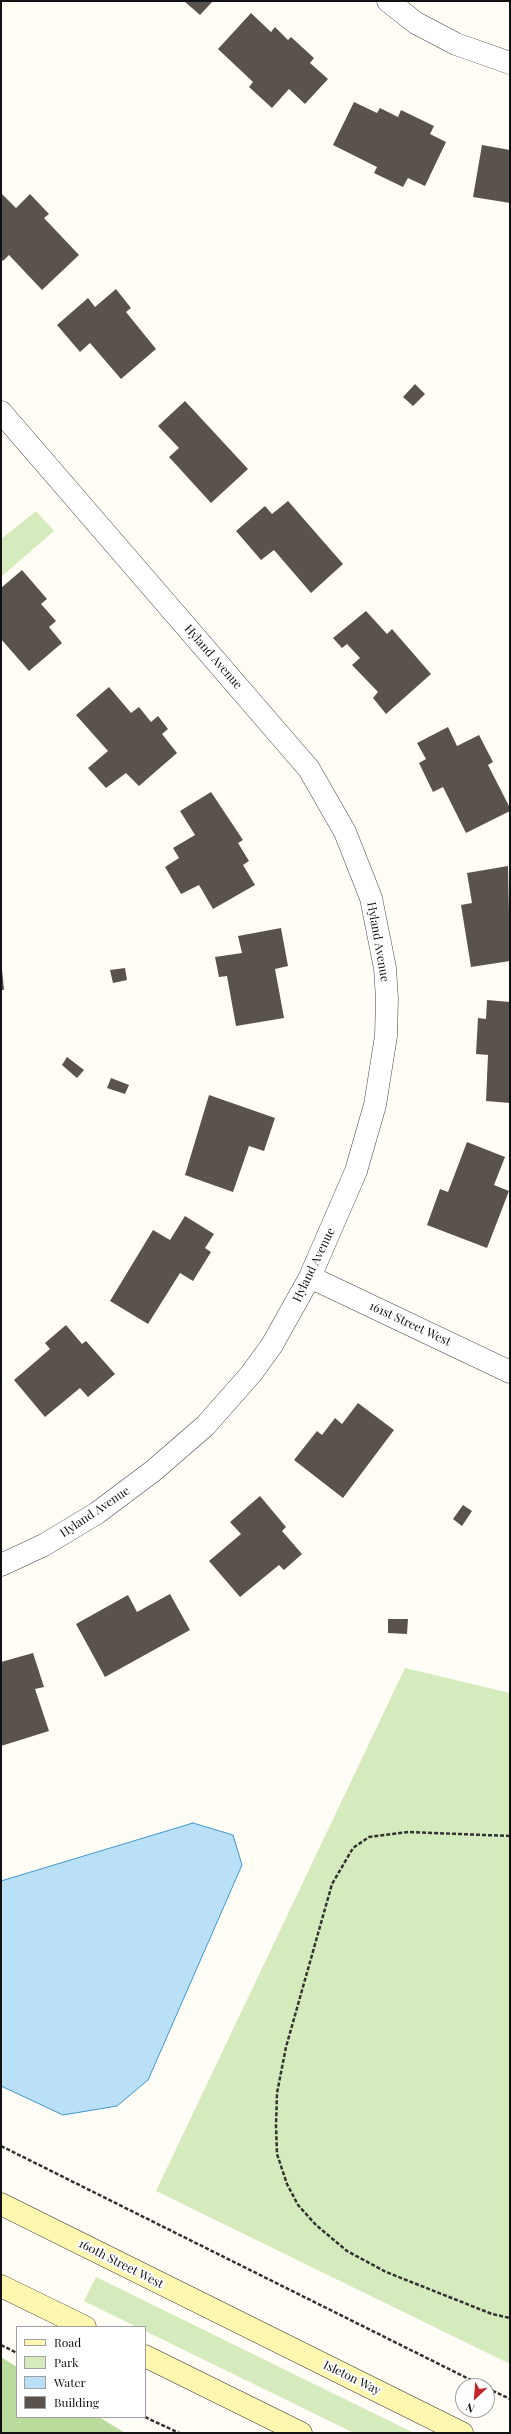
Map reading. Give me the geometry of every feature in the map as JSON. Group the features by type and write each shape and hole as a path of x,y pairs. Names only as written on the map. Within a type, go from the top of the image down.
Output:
{"main road":[{"name":"160th Street West","path":"1,2204 241,2323"},
{"path":"1,2286 84,2326"},
{"name":"Isleton Way","path":"241,2323 462,2433"},
{"path":"146,2356 301,2433"}],"street":[{"path":"388,1 416,22 456,44 510,63"},
{"name":"Hyland Avenue","path":"1,412 309,769 345,832 371,898 385,968 387,999 386,1036 382,1070 375,1105 356,1171 310,1277 264,1357 205,1426 153,1471 97,1513 44,1545 1,1565"},
{"name":"161st Street West","path":"310,1277 510,1372"}],"path":[{"path":"510,1836 409,1832 369,1837 353,1848 332,1884 286,2047 277,2093 276,2126 277,2154 287,2184 298,2205 316,2225 331,2238 347,2251 386,2272 492,2314 510,2318"},
{"path":"1,2146 467,2378"},
{"path":"1,2345 16,2352"},
{"path":"495,2392 510,2399"},
{"path":"146,2417 179,2433"}],"green space":[{"path":"36,511 54,531 1,577 1,539"},
{"path":"405,1668 510,1693 510,2364 156,2191"},
{"path":"96,2277 414,2433 354,2433 146,2331 146,2326 135,2326 84,2301"},
{"path":"1,2357 16,2366 16,2418 101,2418 125,2433 1,2433"}],"water":[{"path":"193,1823 233,1835 242,1865 148,2080 117,2106 63,2115 1,2086 1,1881"}],"building":[{"path":"184,1 213,1 200,15"},
{"path":"251,13 271,32 275,27 288,40 291,37 314,58 310,63 328,79 305,104 289,89 272,108 249,87 253,82 218,49"},
{"path":"354,102 377,113 380,108 398,117 401,110 434,126 430,134 446,142 425,186 408,178 403,187 374,173 377,167 333,145"},
{"path":"482,145 510,150 510,203 473,197"},
{"path":"1,193 16,208 30,194 49,214 44,218 79,255 42,290 9,255 3,261 1,258"},
{"path":"116,289 131,308 126,312 156,349 121,379 90,343 80,352 57,325 88,298 95,307"},
{"path":"415,384 425,394 413,406 403,397"},
{"path":"185,401 248,469 211,503 169,457 179,448 158,426"},
{"path":"288,501 343,564 311,593 274,550 261,560 236,531 265,506 272,514"},
{"path":"22,570 47,599 41,604 56,621 49,627 62,643 29,671 1,639 1,588"},
{"path":"366,611 387,634 392,629 431,674 386,714 373,698 378,692 352,665 360,658 347,644 342,648 333,638"},
{"path":"109,687 131,713 139,707 151,722 158,716 168,729 162,734 177,753 139,786 126,773 106,788 88,768 108,751 76,715"},
{"path":"448,727 457,746 479,735 493,762 488,765 510,808 510,811 466,833 443,787 433,792 419,763 426,759 417,743"},
{"path":"211,792 243,840 238,843 249,861 243,865 255,885 213,909 199,885 181,894 165,867 179,858 173,848 195,835 180,811"},
{"path":"508,866 510,961 471,967 461,905 472,903 467,873"},
{"path":"281,928 288,966 275,969 284,1018 236,1026 227,976 219,977 215,957 242,953 238,936"},
{"path":"125,968 127,980 113,983 110,970"},
{"path":"2,969 4,990 1,990"},
{"path":"487,1000 510,1002 510,1103 486,1101 488,1055 476,1054 478,1018 486,1019"},
{"path":"67,1057 84,1070 77,1078 62,1065"},
{"path":"111,1078 129,1085 125,1094 107,1088"},
{"path":"209,1095 275,1118 264,1151 249,1146 233,1192 185,1175"},
{"path":"467,1142 505,1157 494,1185 509,1191 487,1248 427,1225 440,1189 448,1192"},
{"path":"185,1216 214,1234 205,1248 211,1252 193,1281 180,1273 148,1324 110,1301 153,1230 170,1240"},
{"path":"66,1325 82,1344 86,1341 115,1374 88,1397 80,1388 45,1417 14,1380 50,1349 45,1343"},
{"path":"358,1403 394,1430 343,1498 294,1460 317,1431 322,1435 335,1418 342,1424"},
{"path":"260,1496 286,1527 282,1531 302,1554 284,1570 279,1565 240,1597 209,1561 241,1534 230,1522"},
{"path":"463,1505 472,1511 462,1526 453,1519"},
{"path":"170,1594 190,1630 105,1677 76,1624 128,1595 137,1612"},
{"path":"388,1619 408,1619 407,1634 388,1633"},
{"path":"33,1653 44,1687 35,1689 49,1731 1,1746 1,1662"}]}
